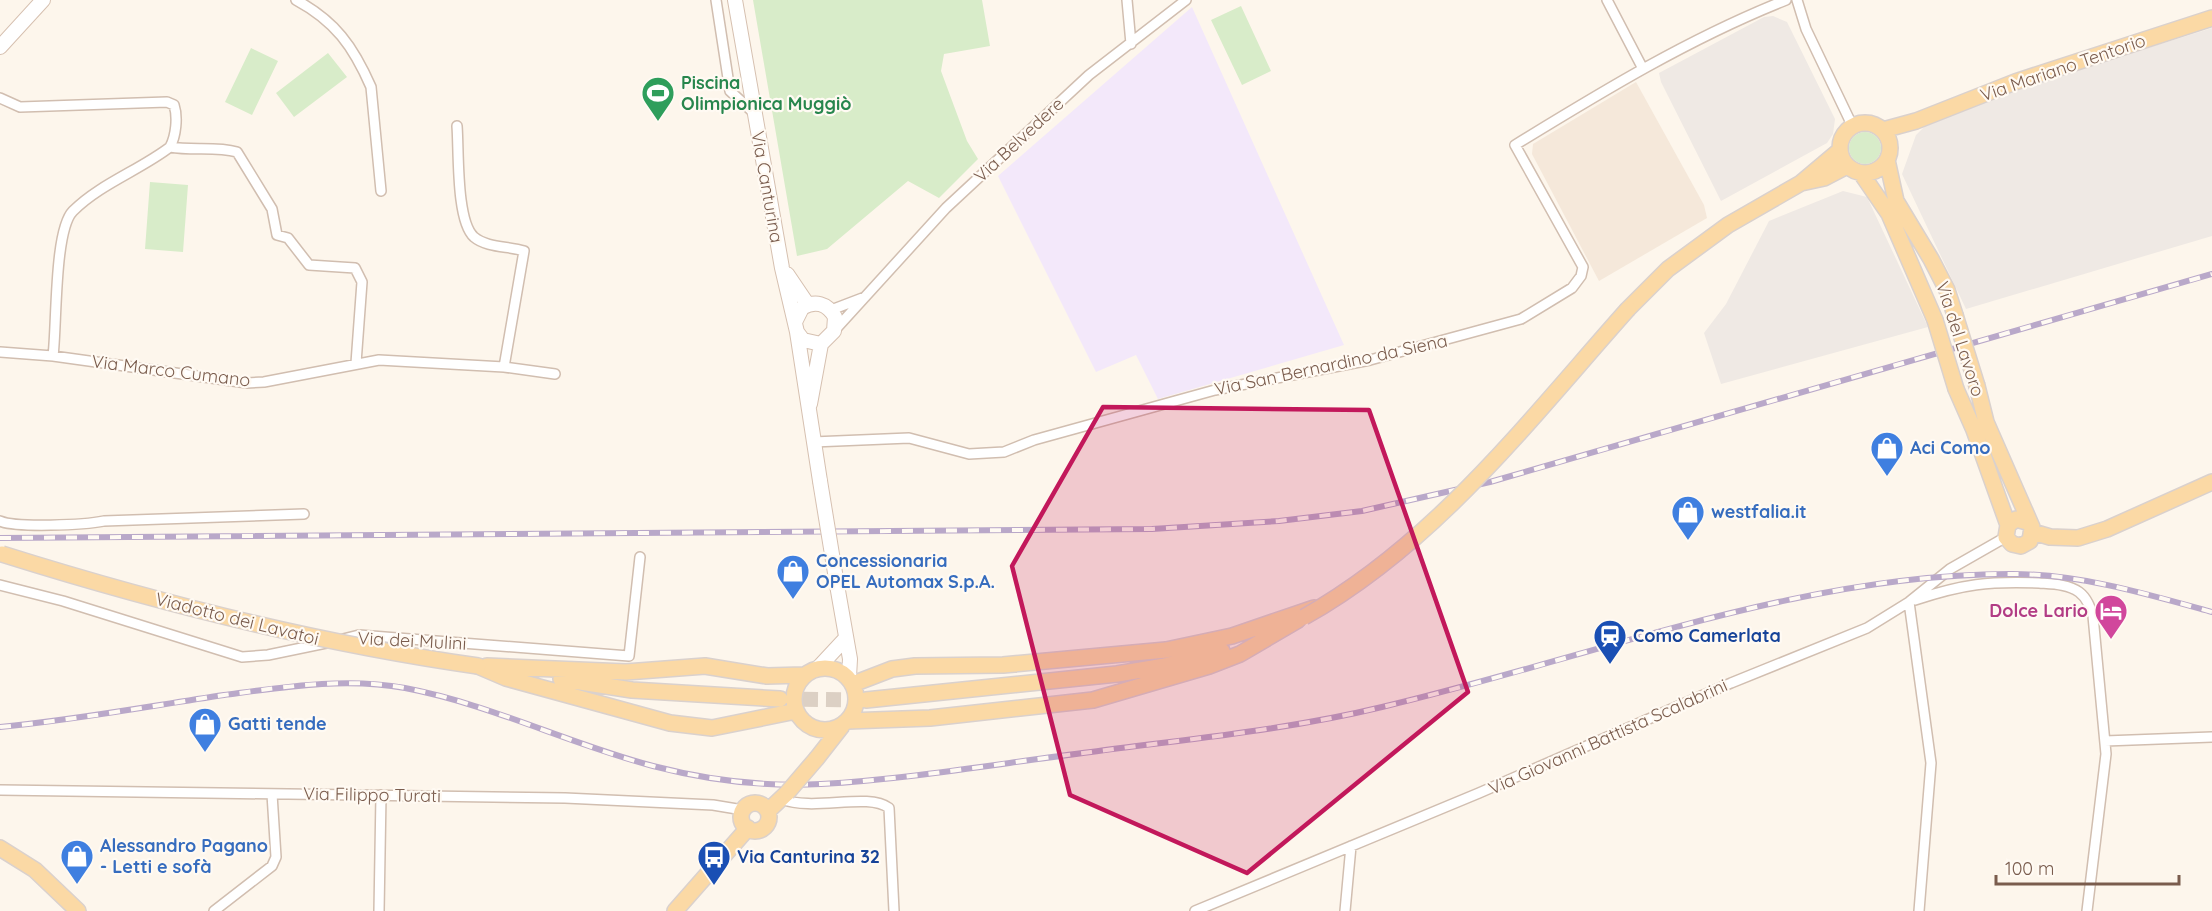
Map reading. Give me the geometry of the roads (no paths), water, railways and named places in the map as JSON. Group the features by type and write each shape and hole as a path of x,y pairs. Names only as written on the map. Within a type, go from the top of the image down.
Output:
{"main road":[{"path":"0,47 43,0"},
{"name":"Via Canturina","path":"735,0 782,268 796,327 808,412 850,659 851,680"},
{"name":"Via Mariano Tentorio","path":"1887,145 1916,121 2015,82 2212,18"},
{"path":"866,700 1117,674 1165,666 1236,646 1304,617 1328,604 1389,560 1458,498 1628,309 1668,269 1728,225 1801,183 1839,152 1842,136 1852,125 1869,122 1887,145 1876,171 1854,170 1801,183"},
{"name":"Via del Lavoro","path":"1887,145 1896,201 1947,290 1986,422 2029,532"},
{"path":"1839,152 1854,170"},
{"name":"Via del Lavoro","path":"1854,170 1889,214 1935,320 1956,389 1974,430 2007,531"},
{"name":"Via Canturina","path":"782,268 808,305"},
{"path":"818,303 831,310 836,324 834,331 821,344 803,340 796,327 797,314 808,305 818,303"},
{"name":"Via Canturina","path":"808,412 821,344"},
{"path":"2029,532 2017,546 2007,531 2016,519 2029,532 2049,537 2078,538 2107,529 2212,482"},
{"name":"Viadotto dei Lavatoi","path":"0,553 201,612 331,643 478,666"},
{"path":"810,726 826,730 845,723 930,718 1093,700 1209,666 1236,646 1328,604"},
{"path":"478,666 626,672 705,666 767,676 804,675 818,668 845,639"},
{"path":"851,680 892,669 915,666 1003,664 1236,646"},
{"path":"478,666 632,690 780,699"},
{"path":"478,666 506,678 670,723 712,728 796,711"},
{"path":"768,811 817,758 845,723 856,703 851,680 835,669 818,668"},
{"path":"804,675 794,692 796,711 810,726 817,745 817,758"},
{"path":"756,803 768,811 769,819 764,828 757,831 748,828 742,821 743,810 749,804 756,803"},
{"path":"675,911 748,828"},
{"path":"0,848 35,870 74,907"},
{"path":"0,860 74,907"}],"street":[{"path":"296,0 331,22 368,78 371,87 381,191"},
{"path":"716,0 730,91 754,113"},
{"path":"1127,0 1131,44"},
{"name":"Via Belvedere","path":"834,331 946,208 1089,75 1186,0"},
{"path":"1607,0 1642,67"},
{"path":"1786,0 1806,29"},
{"name":"Via San Bernardino da Siena","path":"813,442 909,438 969,454 1004,452 1034,440 1215,390 1370,360 1521,319 1572,288 1581,276 1582,262 1515,145 1642,67 1734,21 1786,0"},
{"path":"1797,0 1806,29 1852,125"},
{"path":"0,98 20,108 161,102 174,105 176,111 174,139 170,147 86,201 67,218 61,243 53,356"},
{"path":"457,126 464,219 474,237 491,245 524,251 504,367"},
{"path":"170,147 190,151 229,150 237,153 272,209 277,235 288,238 309,265 354,268 359,272 362,282 356,363"},
{"name":"Via Belvedere","path":"831,310 867,296"},
{"name":"Via Marco Cumano","path":"0,352 53,356 247,383 264,382 379,360 504,367 555,374"},
{"path":"0,520 16,524 91,524 104,521 304,514"},
{"name":"Via Giovanni Battista Scalabrini","path":"1195,911 1731,683 1867,628 1910,602 1950,568 2007,531"},
{"name":"Via dei Mulini","path":"0,585 63,601 242,657 268,655 359,635 629,656 640,557"},
{"path":"1919,911 1931,762 1910,602 1951,588 1994,581 2056,584 2079,592 2086,599 2093,616 2106,754 2087,911"},
{"path":"2105,741 2212,737"},
{"name":"Via Filippo Turati","path":"0,790 633,800 713,805 743,810"},
{"path":"214,911 272,866 276,857 272,794"},
{"path":"379,911 381,795"},
{"path":"784,796 797,804 872,802 889,808 894,911"},
{"path":"1345,911 1351,846"}],"tunnel":[{"path":"780,699 866,700"}],"railway":[{"path":"0,538 1152,529 1279,521 1362,511 1490,482 2212,274"},
{"path":"0,727 292,686 360,683 405,688 437,695 622,757 673,771 715,779 758,783 821,784 923,775 1310,722 1382,707 1695,622 1774,603 1853,588 1933,577 2012,574 2063,577 2113,586 2212,612"}],"place":[{"name":"Piscina Olimpionica Muggiò","path":"658,122"},
{"name":"Aci Como","path":"1887,477"},
{"name":"westfalia.it","path":"1688,541"},
{"name":"Concessionaria OPEL Automax S.p.A.","path":"793,600"},
{"name":"Dolce Lario","path":"2111,640"},
{"name":"Como Camerlata","path":"1610,665"},
{"name":"Gatti tende","path":"205,753"},
{"name":"Alessandro Pagano - Letti e sofà","path":"77,885"},
{"name":"Via Canturina 32","path":"714,886"}]}
